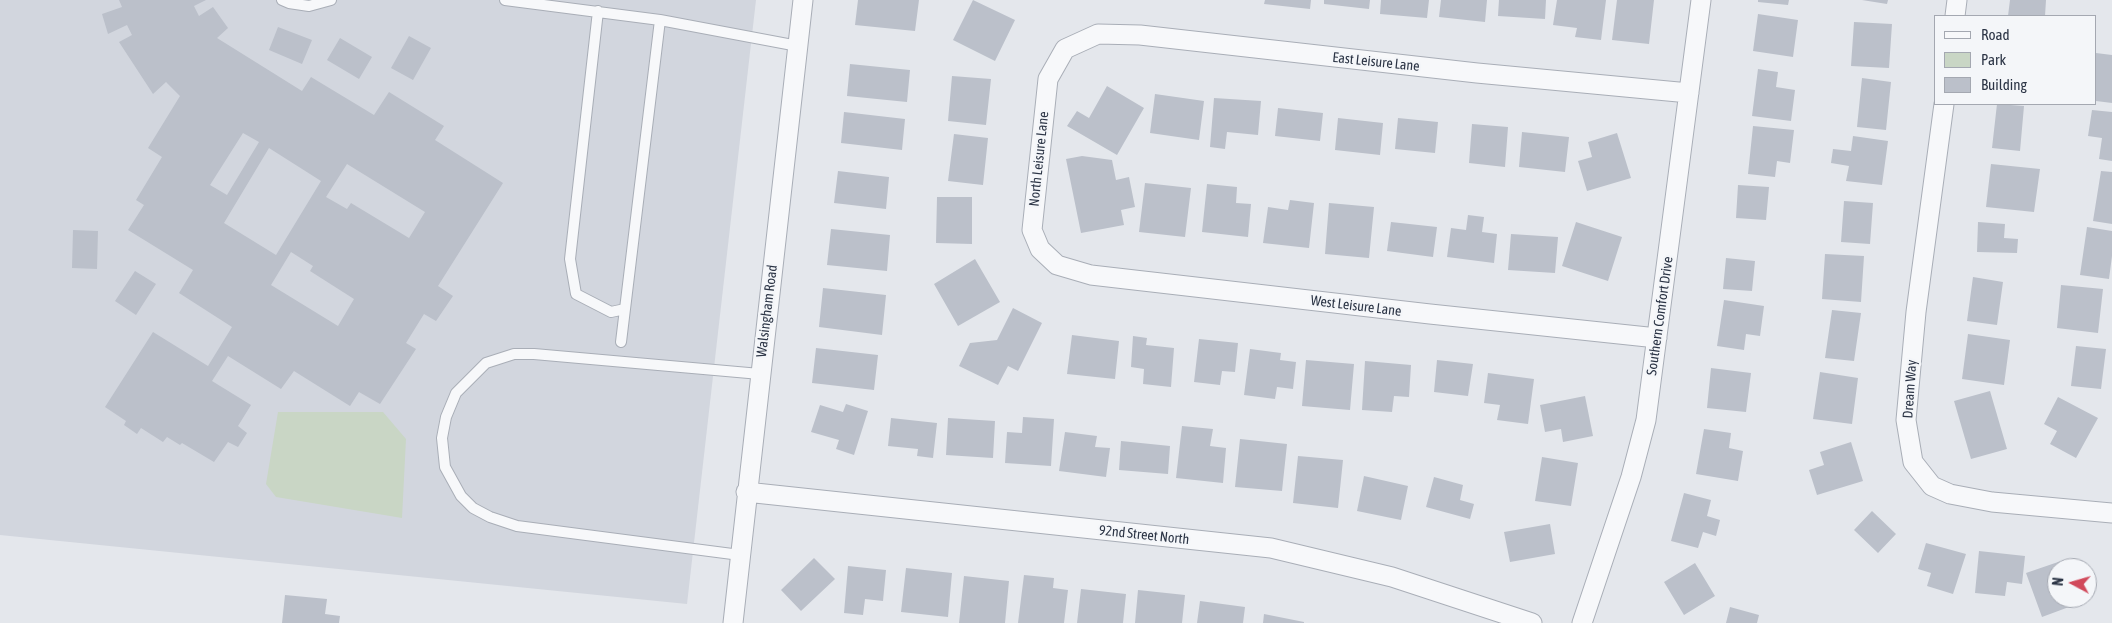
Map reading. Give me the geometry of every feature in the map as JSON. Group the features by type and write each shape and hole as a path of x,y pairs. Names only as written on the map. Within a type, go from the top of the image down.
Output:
{"street":[{"name":"Walsingham Road","path":"733,623 746,492 803,0"},
{"name":"Southern Comfort Drive","path":"1582,623 1631,477 1643,430 1657,338 1701,0"},
{"path":"1955,15 1957,0"},
{"name":"East Leisure Lane","path":"1065,49 1098,34 1140,36 1477,73 1689,92"},
{"name":"North Leisure Lane","path":"1057,265 1040,249 1032,230 1048,80 1065,49"},
{"name":"Dream Way","path":"1944,105 1916,312 1906,420 1913,462 1932,486 1950,494 1992,502 2112,513"},
{"name":"West Leisure Lane","path":"1057,265 1091,275 1657,338"},
{"name":"92nd Street North","path":"746,492 1271,548 1392,577 1532,623"}],"lane":[{"path":"282,0 309,6 332,0"},
{"path":"505,0 660,20 798,46"},
{"path":"598,11 570,260 576,294 611,312 625,309"},
{"path":"621,342 660,20"},
{"path":"740,555 518,526 490,517 473,508 461,496 445,467 442,438 446,417 456,393 486,363 514,354 534,354 760,374"}],"shaded area":[{"path":"0,0 756,0 687,604 0,535"}],"green space":[{"path":"278,412 383,412 406,439 402,518 276,497 266,484"}],"building":[{"path":"119,0 206,0 194,6 199,16 213,7 228,28 217,38 302,91 311,77 374,115 389,92 444,126 435,140 503,183 438,286 453,296 436,321 424,314 406,343 416,349 380,404 359,392 350,406 294,371 281,389 228,356 212,381 251,405 238,426 247,433 238,447 228,442 214,462 182,443 180,445 167,437 163,442 141,428 137,434 124,425 126,421 105,407 153,332 208,366 232,327 179,293 193,270 128,230 144,205 136,200 162,157 148,148 180,96 166,82 153,94 119,42 132,35 127,25 108,34 102,14 122,7","holes":["243,133 259,142 227,195 210,185","269,148 321,181 276,255 224,223","347,164 425,212 409,238 351,203 347,209 326,197","291,252 313,266 310,271 354,299 338,326 271,285"]},
{"path":"858,0 919,0 915,31 855,25"},
{"path":"973,0 1015,20 995,61 953,40"},
{"path":"1265,0 1311,0 1310,9 1264,4"},
{"path":"1324,0 1370,0 1369,9 1324,4"},
{"path":"1381,0 1429,0 1427,18 1380,14"},
{"path":"1441,0 1487,0 1485,22 1439,17"},
{"path":"1499,0 1546,0 1545,19 1498,16"},
{"path":"1557,0 1606,0 1601,40 1575,37 1577,28 1553,25"},
{"path":"1617,0 1654,0 1649,44 1612,40"},
{"path":"1758,0 1789,0 1788,5 1758,2"},
{"path":"1862,0 1888,0 1887,4"},
{"path":"2010,0 2046,0 2045,15 2008,15"},
{"path":"1758,14 1798,20 1793,57 1753,51"},
{"path":"1854,22 1892,24 1889,68 1851,66"},
{"path":"278,27 312,40 302,64 269,50"},
{"path":"409,36 431,48 413,80 391,68"},
{"path":"340,38 372,57 359,79 327,60"},
{"path":"2097,53 2112,55 2112,103 2097,101"},
{"path":"850,64 910,70 907,102 847,96"},
{"path":"1758,69 1778,72 1776,87 1795,90 1791,121 1752,116"},
{"path":"952,76 991,79 986,125 948,121"},
{"path":"1862,78 1891,82 1886,130 1857,127"},
{"path":"1107,86 1144,108 1117,155 1067,126 1077,111 1089,118"},
{"path":"1155,94 1204,101 1199,140 1150,133"},
{"path":"1214,98 1261,101 1258,135 1227,132 1225,149 1210,147"},
{"path":"1997,105 2024,106 2020,151 1992,148"},
{"path":"1278,108 1323,113 1320,141 1275,136"},
{"path":"2092,110 2112,112 2112,161 2099,159 2102,138 2088,136"},
{"path":"844,112 905,119 902,150 841,143"},
{"path":"1338,118 1383,123 1380,155 1335,150"},
{"path":"1398,118 1438,122 1435,153 1395,149"},
{"path":"1472,124 1508,127 1505,167 1469,163"},
{"path":"1753,126 1794,130 1790,163 1777,161 1775,177 1748,174"},
{"path":"1522,132 1569,137 1565,172 1519,167"},
{"path":"1617,133 1631,178 1587,191 1578,161 1592,157 1588,142"},
{"path":"954,134 988,138 983,185 948,181"},
{"path":"1853,136 1888,141 1882,185 1846,181 1849,166 1831,163 1833,149 1851,151"},
{"path":"1082,156 1112,160 1116,180 1129,177 1135,207 1121,210 1124,225 1081,233 1066,159"},
{"path":"1991,164 2040,169 2034,212 1986,207"},
{"path":"838,171 889,177 886,209 834,203"},
{"path":"2101,171 2112,172 2112,224 2093,221"},
{"path":"1145,183 1191,188 1185,237 1139,232"},
{"path":"1207,184 1237,187 1236,203 1251,204 1248,237 1202,232"},
{"path":"1738,185 1769,187 1766,220 1736,218"},
{"path":"937,197 972,197 972,244 936,243"},
{"path":"1290,200 1314,203 1309,248 1263,243 1268,207 1288,210"},
{"path":"1844,201 1873,203 1870,244 1841,242"},
{"path":"1329,203 1374,207 1369,258 1325,254"},
{"path":"1468,215 1484,217 1482,232 1497,234 1494,263 1447,257 1451,228 1466,230"},
{"path":"1391,222 1437,227 1433,257 1387,251"},
{"path":"1576,222 1622,237 1608,281 1562,266"},
{"path":"1978,222 2005,224 2004,238 2018,239 2017,253 1977,252"},
{"path":"2087,227 2112,231 2112,256 2109,279 2080,275"},
{"path":"831,229 890,235 887,271 827,265"},
{"path":"73,230 98,231 97,269 72,268"},
{"path":"1511,234 1558,237 1555,273 1508,270"},
{"path":"1825,254 1864,256 1861,302 1822,299"},
{"path":"1726,258 1755,261 1752,291 1723,289"},
{"path":"975,259 1000,302 958,326 934,284"},
{"path":"135,271 156,284 136,315 115,301"},
{"path":"1973,277 2003,282 1997,325 1967,321"},
{"path":"2061,285 2103,289 2098,333 2057,328"},
{"path":"823,288 886,295 882,335 819,327"},
{"path":"1724,300 1764,306 1760,336 1746,334 1744,350 1717,346"},
{"path":"1013,308 1042,323 1018,371 1008,366 998,385 959,366 970,343 997,340"},
{"path":"1832,310 1861,313 1854,361 1825,358"},
{"path":"1968,334 2010,340 2004,385 1962,379"},
{"path":"1072,335 1119,341 1115,379 1067,374"},
{"path":"1133,336 1147,338 1146,345 1174,348 1171,387 1143,384 1144,369 1131,367"},
{"path":"1199,339 1238,343 1235,372 1222,371 1220,385 1194,382"},
{"path":"2076,346 2106,349 2101,389 2071,386"},
{"path":"816,348 878,355 874,390 812,383"},
{"path":"1250,349 1281,353 1280,360 1296,362 1293,389 1277,387 1275,399 1244,395"},
{"path":"1306,360 1354,364 1350,410 1302,406"},
{"path":"1437,360 1473,364 1468,396 1434,392"},
{"path":"1365,361 1411,365 1409,397 1394,396 1392,412 1362,410"},
{"path":"1711,368 1751,373 1746,412 1707,408"},
{"path":"1820,372 1858,378 1852,424 1813,419"},
{"path":"1488,373 1534,379 1528,424 1497,420 1500,405 1484,403"},
{"path":"1990,391 2007,449 1971,459 1954,401"},
{"path":"1585,396 1593,436 1563,442 1561,429 1545,432 1540,405"},
{"path":"2058,397 2098,418 2076,458 2050,444 2057,431 2044,424"},
{"path":"846,404 868,411 854,455 836,449 839,440 811,432 820,405 843,412"},
{"path":"1023,417 1054,419 1051,466 1005,463 1007,432 1022,433"},
{"path":"891,418 937,423 933,458 917,456 918,449 888,446"},
{"path":"948,418 995,421 993,458 946,455"},
{"path":"1182,426 1213,429 1210,446 1226,448 1223,483 1176,478"},
{"path":"1704,429 1731,433 1729,448 1743,451 1738,481 1696,474"},
{"path":"1065,432 1097,436 1095,447 1110,448 1106,477 1059,471"},
{"path":"1240,439 1287,444 1282,491 1235,487"},
{"path":"1121,441 1170,446 1168,474 1119,470"},
{"path":"1851,442 1863,481 1817,495 1809,470 1824,465 1820,452"},
{"path":"1298,456 1343,460 1338,508 1293,503"},
{"path":"1542,457 1578,463 1571,506 1535,501"},
{"path":"1364,476 1408,486 1401,520 1357,511"},
{"path":"1434,477 1463,485 1460,500 1474,504 1470,519 1426,507"},
{"path":"1684,493 1711,500 1707,516 1720,520 1716,536 1703,532 1698,548 1671,541"},
{"path":"1872,511 1896,534 1878,553 1854,530"},
{"path":"1550,524 1555,554 1510,562 1504,532"},
{"path":"1926,543 1966,554 1953,594 1927,586 1931,573 1918,569"},
{"path":"1979,551 2025,556 2022,584 2007,582 2005,596 1975,593"},
{"path":"814,558 835,579 801,611 781,590"},
{"path":"1695,563 1715,596 1684,615 1664,582"},
{"path":"848,566 886,570 883,601 865,599 863,615 844,613"},
{"path":"2047,566 2047,608 2066,608 2042,617 2026,573"},
{"path":"906,568 952,573 948,617 901,612"},
{"path":"1024,575 1054,578 1053,588 1068,590 1064,623 1018,623"},
{"path":"964,576 1009,581 1005,623 959,623"},
{"path":"1081,589 1126,594 1123,623 1077,623"},
{"path":"1138,590 1185,595 1182,623 1135,623"},
{"path":"285,595 327,599 325,614 340,616 339,623 282,623"},
{"path":"1200,601 1245,607 1243,623 1197,623"},
{"path":"1730,607 1759,615 1757,623 1726,623"},
{"path":"1264,614 1304,622 1304,623 1263,623"}]}
